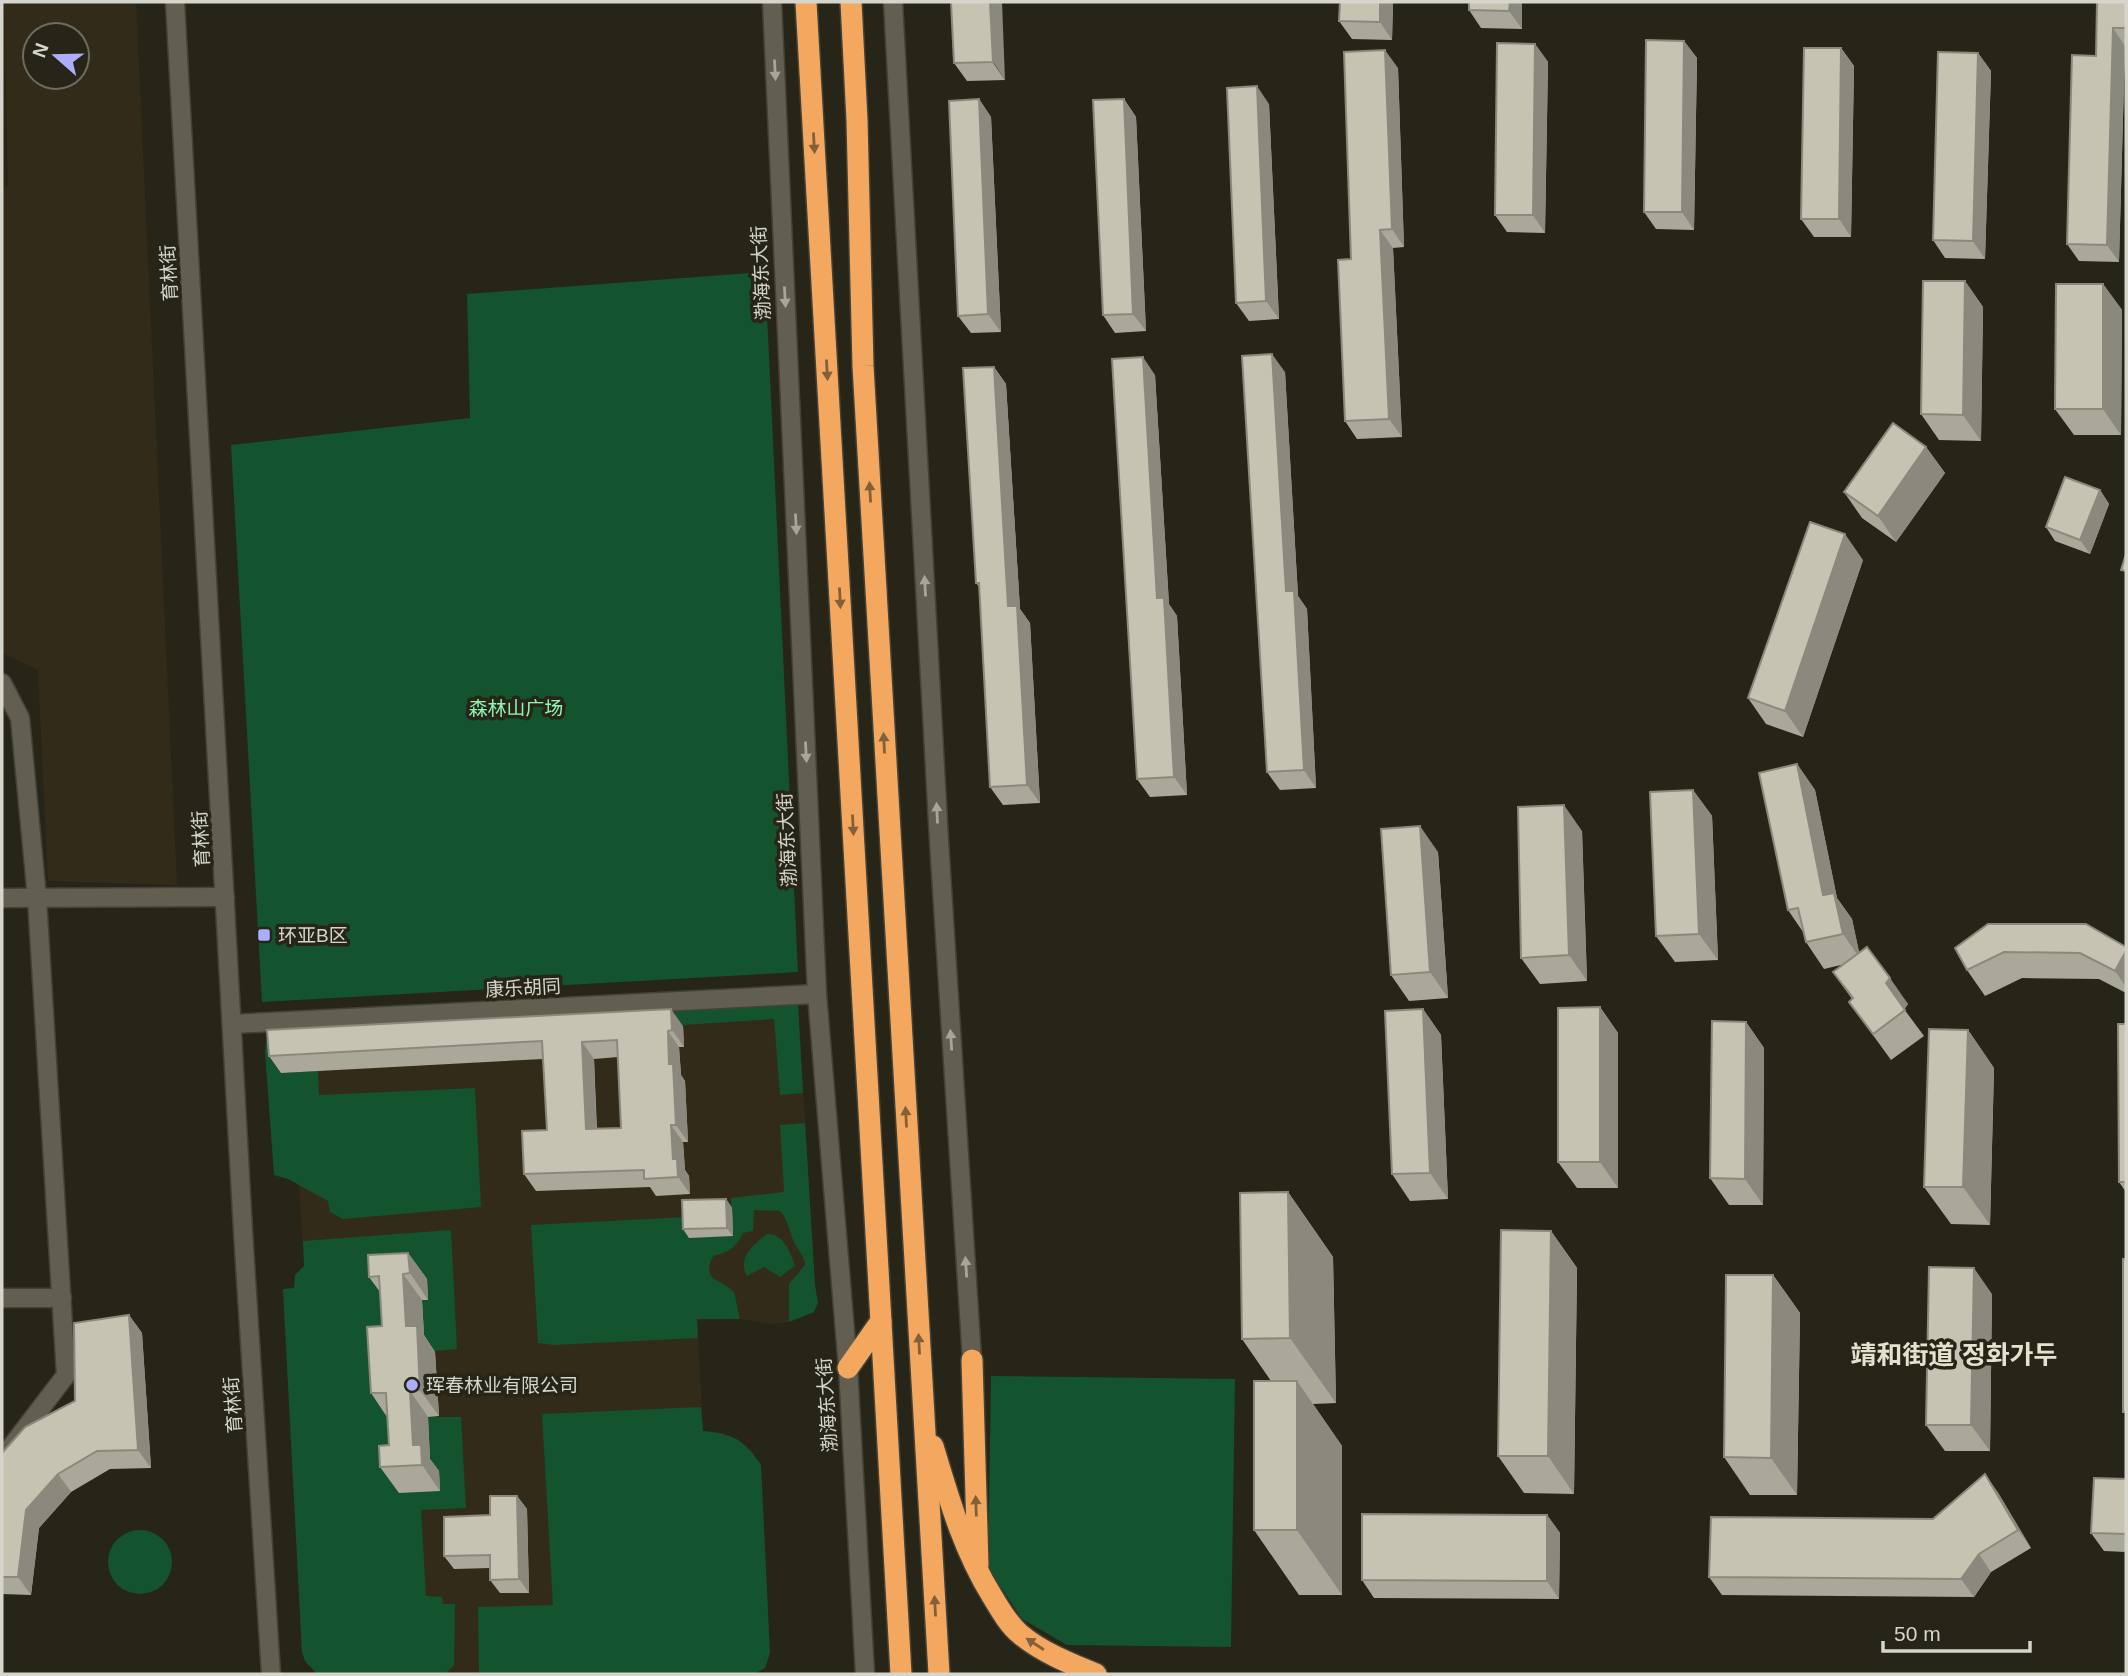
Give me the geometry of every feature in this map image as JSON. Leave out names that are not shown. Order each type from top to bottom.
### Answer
[{"type":"highway","points":[[806,2],[901,1674]]},
{"type":"highway","points":[[851,2],[857,120],[863,366],[939,1674]]},
{"type":"highway","points":[[848,1368],[881,1321]]},
{"type":"highway","points":[[972,1360],[978,1574]]},
{"type":"highway","points":[[923,1413],[959,1532],[978,1574],[1003,1615],[1021,1635],[1044,1650],[1096,1674]]},
{"type":"street","name":"育林街","points":[[175,2],[271,1674]]},
{"type":"street","name":"渤海东大街","points":[[772,2],[817,995],[848,1368],[865,1674]]},
{"type":"street","points":[[893,2],[939,841],[972,1360]]},
{"type":"street","points":[[2,1459],[66,1374],[37,898],[20,718],[3,687]]},
{"type":"street","points":[[2,898],[225,897]]},
{"type":"street","name":"康乐胡同","points":[[232,1024],[817,995]]},
{"type":"street","points":[[2,1298],[62,1298]]},
{"type":"shaded area","points":[[4,2],[136,2],[177,885],[48,881],[38,670],[2,653],[2,189],[8,186]]},
{"type":"shaded area","points":[[798,1003],[818,1303],[814,1312],[789,1322],[771,1324],[740,1319],[697,1320],[703,1431],[723,1433],[738,1439],[752,1451],[761,1465],[770,1653],[765,1668],[754,1674],[317,1674],[305,1661],[302,1652],[283,1289],[294,1288],[295,1275],[304,1266],[299,1185],[274,1175],[265,1051],[267,1034]]},
{"type":"green space","name":"森林山广场","points":[[765,272],[798,972],[262,1002],[231,445],[470,418],[467,294]]},
{"type":"green space","points":[[798,1003],[803,1093],[780,1095],[774,1019],[606,1030],[281,1073],[318,1071],[319,1095],[475,1088],[481,1207],[343,1219],[330,1212],[328,1201],[288,1179],[274,1175],[265,1051],[267,1034]]},
{"type":"green space","points":[[805,1123],[818,1303],[814,1312],[789,1322],[789,1284],[805,1265],[804,1259],[780,1211],[754,1210],[753,1231],[743,1233],[731,1249],[713,1256],[709,1271],[714,1279],[734,1292],[740,1319],[697,1319],[698,1338],[554,1345],[538,1343],[531,1225],[688,1217],[732,1236],[731,1198],[784,1192],[780,1125]]},
{"type":"green space","points":[[451,1230],[457,1349],[424,1352],[422,1300],[387,1281],[431,1471],[428,1417],[461,1417],[466,1508],[421,1510],[426,1596],[442,1597],[443,1604],[455,1604],[454,1665],[445,1674],[317,1674],[305,1661],[302,1652],[283,1289],[294,1288],[295,1275],[304,1266],[303,1241]]},
{"type":"green space","points":[[767,1234],[782,1240],[795,1266],[780,1277],[764,1267],[747,1276],[744,1269],[745,1258],[752,1247]]},
{"type":"green space","points":[[991,1376],[1235,1379],[1231,1647],[1067,1645],[1022,1619],[988,1568]]},
{"type":"green space","points":[[701,1407],[703,1431],[736,1439],[749,1449],[761,1465],[770,1653],[765,1668],[754,1674],[479,1674],[478,1607],[553,1605],[542,1414]]},
{"type":"green space","points":[[140,1530],[152,1532],[163,1539],[170,1550],[170,1574],[163,1585],[152,1592],[140,1594],[128,1592],[117,1585],[110,1574],[108,1562],[110,1550],[117,1539],[128,1532]]},
{"type":"building","points":[[951,2],[990,2],[993,62],[954,63]]},
{"type":"building","points":[[1340,2],[1380,2],[1380,22],[1339,21]]},
{"type":"building","points":[[1469,2],[1510,2],[1509,11],[1469,10]]},
{"type":"building","points":[[2097,2],[2126,2],[2126,28],[2113,28],[2107,245],[2067,244],[2072,55],[2096,56]]},
{"type":"building","points":[[1646,40],[1684,41],[1682,212],[1644,212]]},
{"type":"building","points":[[1497,43],[1535,44],[1533,215],[1495,215]]},
{"type":"building","points":[[1804,48],[1841,48],[1839,219],[1801,219]]},
{"type":"building","points":[[1385,50],[1392,229],[1380,230],[1389,419],[1345,421],[1338,260],[1351,259],[1344,52]]},
{"type":"building","points":[[1938,52],[1978,53],[1973,241],[1933,240]]},
{"type":"building","points":[[1257,86],[1266,301],[1236,303],[1227,88]]},
{"type":"building","points":[[979,99],[988,314],[958,316],[949,101]]},
{"type":"building","points":[[1124,99],[1133,314],[1103,315],[1093,100]]},
{"type":"building","points":[[1923,281],[1965,281],[1963,415],[1921,414]]},
{"type":"building","points":[[2056,284],[2103,284],[2103,409],[2055,409]]},
{"type":"building","points":[[1272,354],[1286,591],[1294,591],[1304,770],[1267,772],[1242,356]]},
{"type":"building","points":[[1143,357],[1157,598],[1164,598],[1174,777],[1137,779],[1112,359]]},
{"type":"building","points":[[994,367],[1008,606],[1017,606],[1027,785],[990,787],[979,583],[976,583],[963,368]]},
{"type":"building","points":[[1893,423],[1926,447],[1878,516],[1844,492]]},
{"type":"building","points":[[2065,477],[2100,490],[2080,540],[2046,527]]},
{"type":"building","points":[[1810,522],[1845,534],[1785,711],[1748,698]]},
{"type":"building","points":[[2126,554],[2126,571],[2121,570]]},
{"type":"building","points":[[1797,764],[1823,895],[1834,893],[1843,934],[1806,942],[1798,908],[1788,910],[1759,773]]},
{"type":"building","points":[[1693,790],[1699,934],[1656,936],[1650,792]]},
{"type":"building","points":[[1564,805],[1569,955],[1521,958],[1518,807]]},
{"type":"building","points":[[1420,826],[1430,972],[1391,975],[1381,829]]},
{"type":"building","points":[[1988,924],[2086,924],[2126,947],[2126,951],[2115,971],[2080,953],[2004,952],[1967,970],[1955,948]]},
{"type":"building","points":[[1867,947],[1890,978],[1886,983],[1905,1010],[1873,1034],[1849,1002],[1853,998],[1833,972]]},
{"type":"building","points":[[1600,1007],[1600,1162],[1558,1162],[1558,1008]]},
{"type":"building","points":[[671,1009],[672,1030],[668,1031],[669,1064],[673,1064],[676,1125],[671,1125],[673,1159],[677,1159],[678,1177],[644,1179],[644,1170],[524,1174],[522,1131],[547,1130],[542,1041],[269,1056],[267,1030]],"holes":[[[617,1040],[621,1128],[586,1129],[582,1042]]]},
{"type":"building","points":[[1423,1009],[1430,1173],[1392,1174],[1385,1011]]},
{"type":"building","points":[[1712,1021],[1746,1022],[1745,1179],[1710,1178]]},
{"type":"building","points":[[2118,1024],[2126,1024],[2126,1182],[2119,1182]]},
{"type":"building","points":[[1929,1029],[1968,1030],[1963,1187],[1924,1187]]},
{"type":"building","points":[[1288,1192],[1290,1338],[1242,1339],[1240,1193]]},
{"type":"building","points":[[726,1199],[727,1228],[683,1229],[682,1200]]},
{"type":"building","points":[[1501,1230],[1551,1231],[1548,1456],[1498,1456]]},
{"type":"building","points":[[408,1253],[410,1273],[403,1274],[406,1326],[417,1326],[420,1390],[410,1391],[413,1445],[421,1445],[422,1465],[380,1467],[379,1446],[389,1445],[386,1393],[371,1393],[367,1327],[382,1326],[379,1276],[369,1277],[368,1255]]},
{"type":"building","points":[[2123,1259],[2126,1259],[2126,1412],[2123,1412]]},
{"type":"building","points":[[1929,1267],[1974,1268],[1971,1425],[1926,1425]]},
{"type":"building","points":[[1726,1275],[1773,1275],[1771,1458],[1724,1457]]},
{"type":"building","points":[[129,1315],[138,1450],[97,1451],[58,1474],[26,1510],[18,1577],[2,1577],[2,1453],[25,1427],[75,1401],[74,1323]]},
{"type":"building","points":[[1254,1381],[1297,1381],[1297,1530],[1254,1530]]},
{"type":"building","points":[[1985,1474],[2018,1530],[1979,1554],[1961,1579],[1709,1577],[1711,1517],[1933,1519]]},
{"type":"building","points":[[2094,1478],[2126,1479],[2126,1534],[2091,1533]]},
{"type":"building","points":[[490,1496],[517,1496],[519,1579],[490,1580],[490,1555],[444,1556],[444,1517],[490,1515]]},
{"type":"building","points":[[1362,1514],[1547,1515],[1547,1581],[1362,1580]]},
{"type":"place","name":"环亚B区","points":[[264,935]]},
{"type":"place","name":"珲春林业有限公司","points":[[412,1385]]},
{"type":"district","name":"靖和街道 정화가두","points":[[1954,1355]]}]
